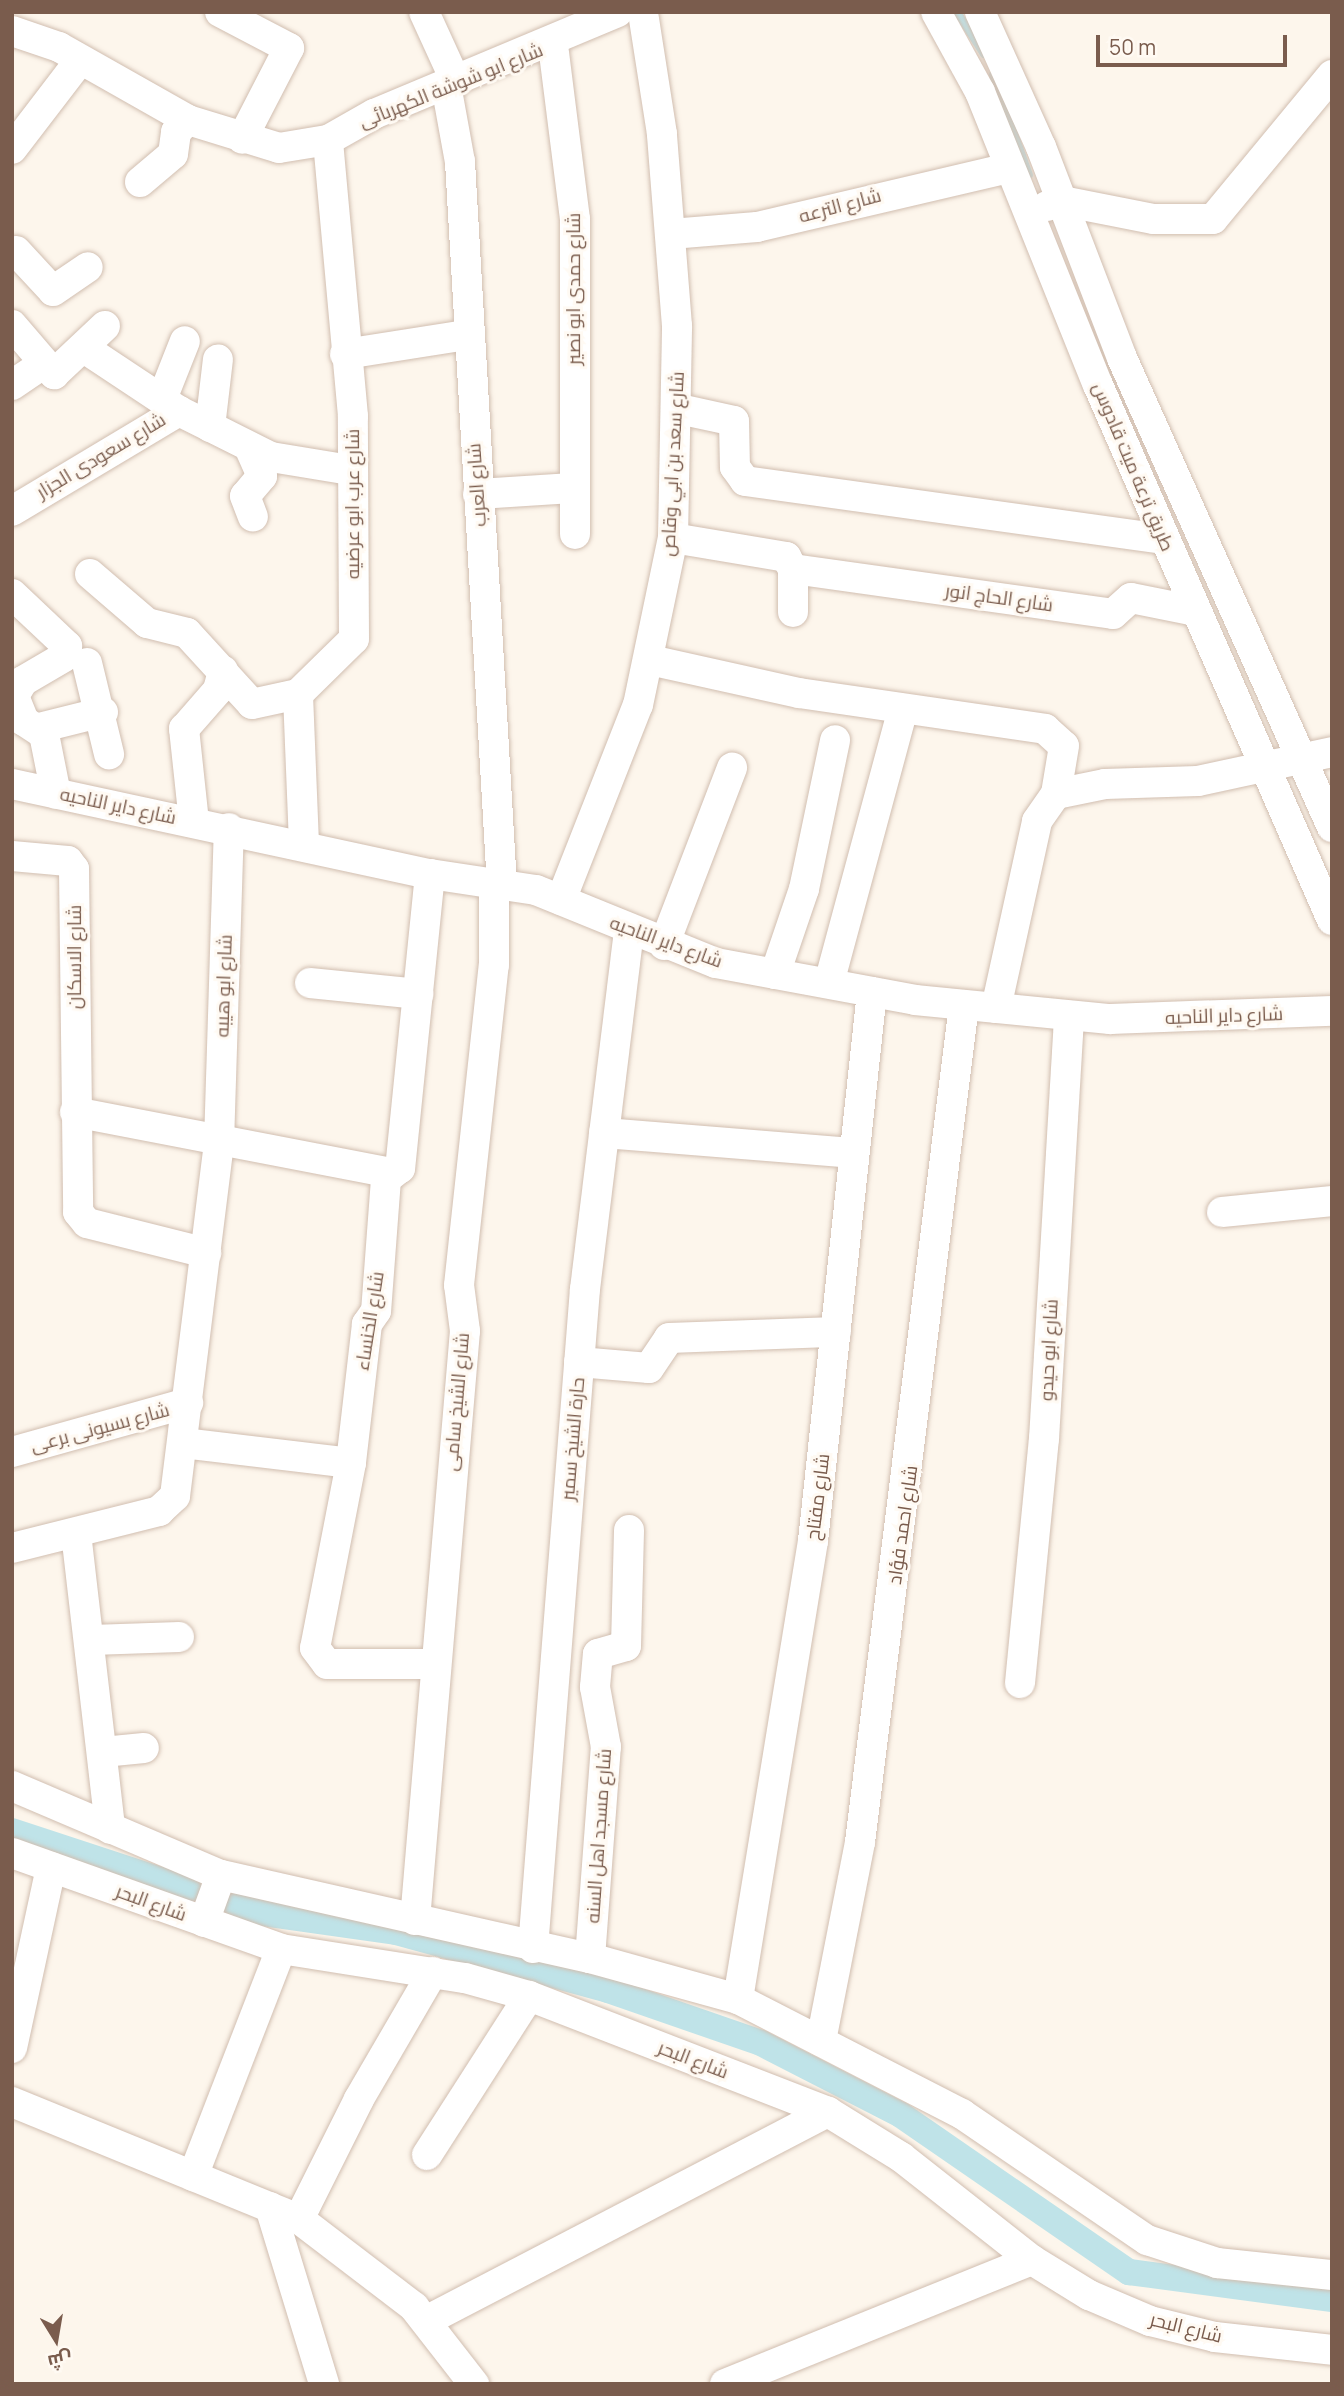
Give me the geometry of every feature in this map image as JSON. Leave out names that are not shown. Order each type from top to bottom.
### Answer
[{"type":"street","name":"شارع العرب","points":[[424,12],[451,83],[460,162],[498,885]]},
{"type":"street","name":"شارع ابو شوشة الكهربائى","points":[[12,31],[80,60],[188,120],[242,139],[279,148],[328,140],[451,83],[553,45],[618,12]]},
{"type":"street","name":"شارع سعد بن ابي وقاص","points":[[561,900],[650,660],[673,538],[679,409],[671,234],[643,12]]},
{"type":"street","name":"طريق ترعة ميت قادوس","points":[[936,12],[980,92],[1009,168],[1045,207],[1122,358],[1332,827]]},
{"type":"street","name":"طريق ترعة ميت قادوس","points":[[980,12],[1045,207],[1163,539],[1332,920]]},
{"type":"street","points":[[238,15],[289,48],[242,139]]},
{"type":"street","name":"شارع حمدى ابو نصير","points":[[553,45],[575,219],[575,534]]},
{"type":"street","points":[[12,149],[80,60]]},
{"type":"street","points":[[1045,207],[1153,219],[1213,219],[1332,75]]},
{"type":"street","points":[[139,181],[173,154],[176,132],[188,120]]},
{"type":"street","name":"شارع عرب ابو عرضيه","points":[[298,694],[354,639],[350,470],[353,416],[345,354],[328,140]]},
{"type":"street","name":"شارع الترعه","points":[[671,234],[757,227],[1009,168]]},
{"type":"street","points":[[20,271],[53,291],[88,267]]},
{"type":"street","points":[[12,325],[42,365],[57,374],[106,326]]},
{"type":"street","points":[[345,354],[467,335]]},
{"type":"street","points":[[84,348],[170,405],[185,341]]},
{"type":"street","points":[[209,427],[218,359]]},
{"type":"street","points":[[12,385],[42,365]]},
{"type":"street","name":"شارع سعودى الجزار","points":[[12,510],[170,405],[249,447],[350,470]]},
{"type":"street","points":[[679,409],[734,421],[735,467],[745,481],[1163,539]]},
{"type":"street","points":[[249,447],[262,476],[245,496],[253,517]]},
{"type":"street","points":[[478,494],[573,488]]},
{"type":"street","name":"شارع الحاج انور","points":[[673,538],[780,554],[793,569],[1113,614],[1131,598],[1196,611]]},
{"type":"street","points":[[793,569],[793,612]]},
{"type":"street","points":[[90,575],[148,624],[187,633],[252,704],[298,694],[304,844]]},
{"type":"street","points":[[12,594],[67,646],[64,656],[16,688],[24,721],[39,727],[103,712]]},
{"type":"street","points":[[650,660],[903,709],[1055,732],[1064,746],[1056,794],[1037,821],[996,1008]]},
{"type":"street","points":[[87,663],[103,712],[109,754]]},
{"type":"street","points":[[194,822],[184,729],[218,690],[223,671]]},
{"type":"street","points":[[829,983],[903,709]]},
{"type":"street","points":[[39,727],[56,794]]},
{"type":"street","points":[[775,974],[804,889],[835,740]]},
{"type":"street","points":[[1056,794],[1105,784],[1198,781],[1264,768],[1301,755],[1332,752]]},
{"type":"street","points":[[664,945],[732,768]]},
{"type":"street","name":"شارع داير الناحيه","points":[[12,784],[561,900],[664,945],[775,974],[872,992],[1069,1016],[1332,1010]]},
{"type":"street","name":"شارع ابو هيبه","points":[[219,1143],[229,828]]},
{"type":"street","name":"شارع الاسكان","points":[[12,856],[74,865],[75,1112],[81,1218],[206,1253]]},
{"type":"street","name":"شارع الخنساء","points":[[430,874],[400,1168],[386,1179],[376,1311],[367,1324],[351,1463],[317,1655],[327,1664],[432,1664]]},
{"type":"street","name":"شارع الشيخ سامى","points":[[415,1920],[432,1664],[465,1331],[459,1285],[494,965],[498,885]]},
{"type":"street","name":"حارة الشيخ سمير","points":[[533,1948],[579,1362],[629,931]]},
{"type":"street","points":[[310,983],[418,994]]},
{"type":"street","name":"شارع مفتاح","points":[[738,1999],[813,1541],[852,1153],[872,992]]},
{"type":"street","name":"شارع احمد فؤاد","points":[[821,2041],[862,1828],[964,1005]]},
{"type":"street","name":"شارع ابو حيدو","points":[[1020,1683],[1044,1439],[1069,1016]]},
{"type":"street","points":[[75,1112],[219,1143],[392,1173]]},
{"type":"street","points":[[604,1133],[852,1153]]},
{"type":"street","points":[[12,1548],[76,1533],[168,1504],[183,1443],[219,1143]]},
{"type":"street","points":[[1222,1212],[1332,1201]]},
{"type":"street","points":[[579,1362],[649,1368],[657,1365],[662,1341],[669,1338],[836,1332]]},
{"type":"street","name":"شارع بسيونى برعى","points":[[12,1452],[188,1403]]},
{"type":"street","points":[[183,1443],[351,1463]]},
{"type":"street","name":"شارع مسجد اهل السنه","points":[[590,1958],[606,1746],[596,1677],[598,1654],[626,1646],[629,1530]]},
{"type":"street","points":[[76,1533],[92,1640],[110,1829]]},
{"type":"street","points":[[92,1640],[179,1637]]},
{"type":"street","points":[[103,1752],[144,1748]]},
{"type":"street","name":"شارع البحر","points":[[12,1786],[110,1829],[281,1949],[433,1972],[529,1996],[828,2112],[901,2157],[1032,2260],[1089,2295],[1150,2321],[1215,2337],[1332,2350]]},
{"type":"street","name":"شارع البحر","points":[[12,1853],[51,1867],[212,1899],[415,1920],[533,1948],[590,1958],[738,1999],[962,2114],[1147,2241],[1217,2263],[1332,2276]]},
{"type":"street","points":[[12,2048],[51,1867]]},
{"type":"street","points":[[193,2176],[281,1949]]},
{"type":"street","points":[[299,2219],[359,2099],[433,1972]]},
{"type":"street","points":[[427,2155],[529,1996]]},
{"type":"street","points":[[12,2102],[299,2219],[426,2321],[474,2384]]},
{"type":"street","points":[[426,2321],[828,2112]]},
{"type":"street","points":[[270,2207],[324,2384]]},
{"type":"street","points":[[725,2384],[1032,2260]]},
{"type":"waterway","points":[[957,12],[984,54]]},
{"type":"waterway","points":[[993,75],[1029,175]]},
{"type":"waterway","points":[[12,1831],[261,1913],[396,1932],[608,1990],[761,2043],[901,2115],[1129,2272],[1332,2299]]}]
